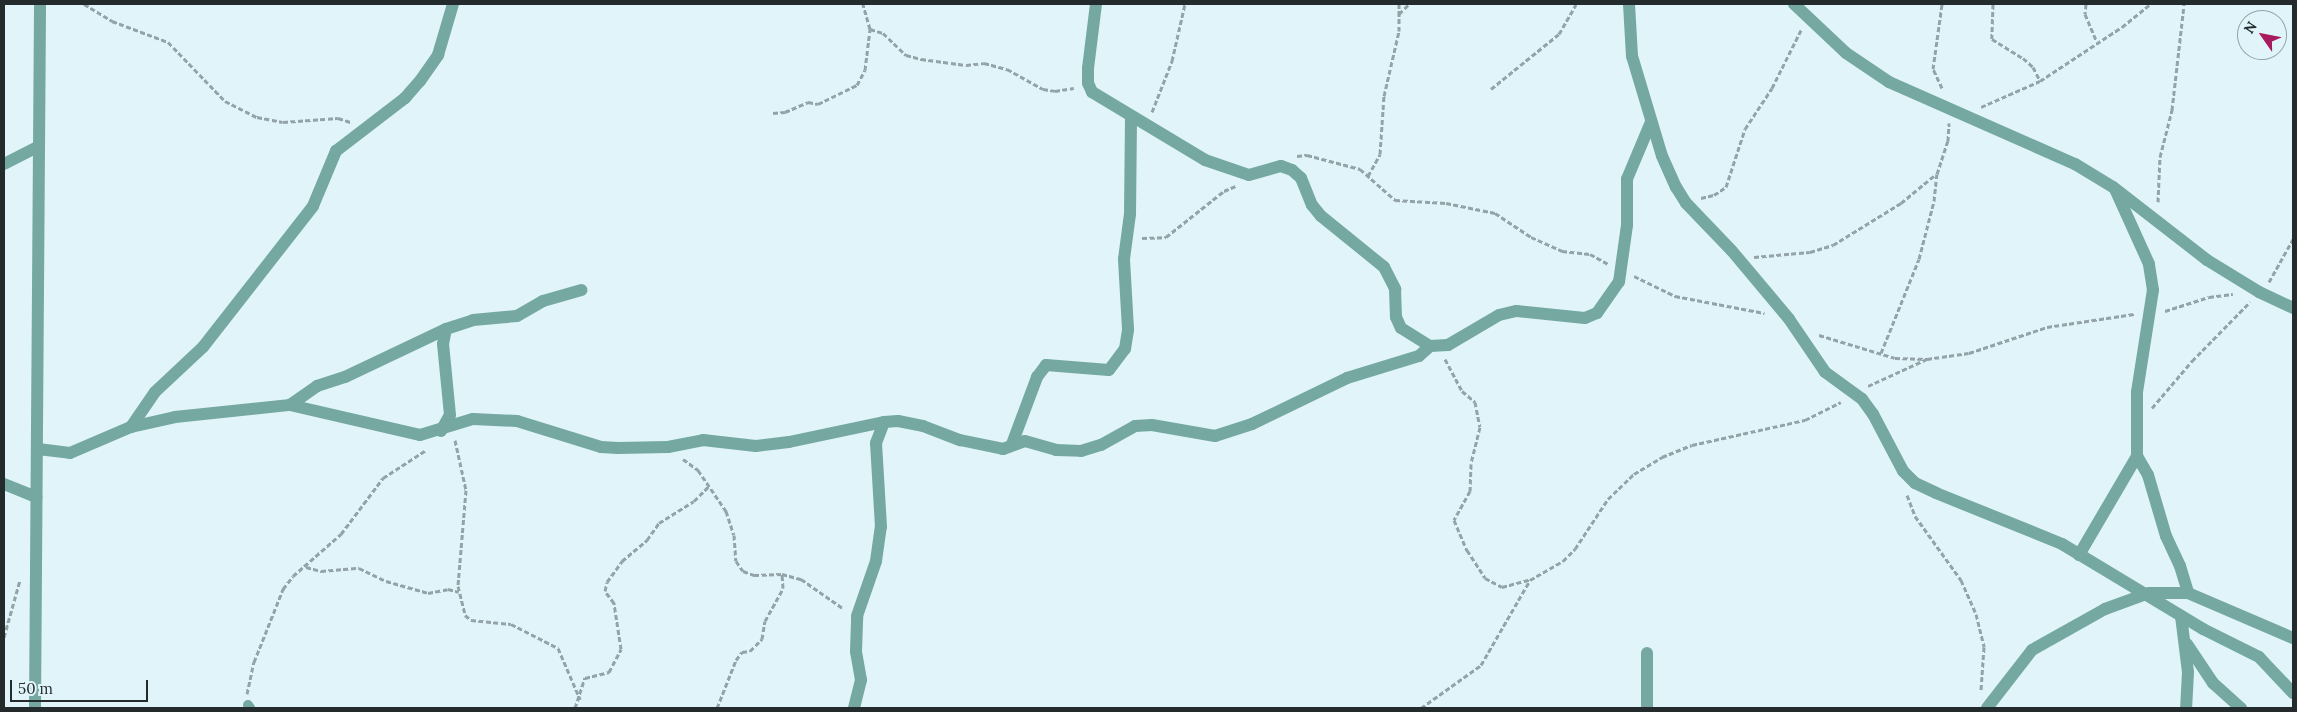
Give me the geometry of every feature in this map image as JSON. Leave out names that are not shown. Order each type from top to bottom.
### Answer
[{"type":"street","points":[[35,708],[40,4]]},
{"type":"street","points":[[131,427],[155,392],[203,347],[313,206],[336,151],[405,98],[420,81],[438,56],[453,4]]},
{"type":"street","points":[[1096,4],[1088,68],[1089,86],[1106,103],[1205,160],[1249,174],[1271,168],[1292,170],[1301,178],[1312,205],[1321,216],[1384,266],[1396,289],[1396,318],[1401,328],[1430,346],[1448,345],[1499,315],[1517,311],[1585,318],[1597,313],[1612,294],[1622,270],[1629,203],[1627,179],[1651,122]]},
{"type":"street","points":[[1629,4],[1632,56],[1662,156],[1686,203],[1740,261],[1791,322],[1825,372],[1854,393],[1873,414],[1903,471],[1915,483],[2042,534],[2149,593],[2181,616],[2259,657],[2293,693]]},
{"type":"street","points":[[1794,4],[1846,53],[1889,82],[2075,164],[2114,187],[2207,260],[2259,292],[2293,308]]},
{"type":"street","points":[[1012,444],[1037,377],[1046,365],[1109,370],[1125,349],[1128,329],[1124,259],[1129,238],[1135,120]]},
{"type":"street","points":[[4,164],[38,147]]},
{"type":"street","points":[[2079,555],[2137,456],[2137,392],[2153,290],[2149,264],[2114,187]]},
{"type":"street","points":[[290,405],[317,386],[345,377],[446,329],[473,320],[517,316],[543,301],[581,290]]},
{"type":"street","points":[[445,429],[450,414],[443,344],[446,329]]},
{"type":"street","points":[[38,449],[70,453],[82,451],[131,427],[182,416],[290,405],[420,435],[488,417],[558,431],[601,447],[668,447],[704,440],[756,446],[789,442],[884,422],[898,421],[924,426],[990,448],[1002,449],[1025,441],[1056,450],[1081,451],[1100,445],[1135,426],[1152,425],[1215,436],[1226,434],[1347,378],[1419,356],[1430,346]]},
{"type":"street","points":[[854,708],[861,680],[856,622],[876,561],[881,527],[876,444],[884,422]]},
{"type":"street","points":[[2137,456],[2148,474],[2166,536],[2180,566],[2188,593]]},
{"type":"street","points":[[4,484],[37,497]]},
{"type":"street","points":[[1983,704],[2032,650],[2105,609],[2149,593],[2188,593],[2293,638]]},
{"type":"street","points":[[2181,616],[2185,642],[2186,708]]},
{"type":"street","points":[[2185,642],[2213,683],[2241,708]]},
{"type":"street","points":[[1647,653],[1647,708]]},
{"type":"path","points":[[84,4],[112,21],[168,42],[225,101],[257,117],[283,122],[338,118],[367,127]]},
{"type":"path","points":[[773,113],[785,112],[808,102],[818,104],[857,86],[865,70],[870,29],[863,4]]},
{"type":"path","points":[[1135,120],[1156,109],[1163,91],[1185,4]]},
{"type":"path","points":[[1368,176],[1380,154],[1384,96],[1399,31],[1399,4]]},
{"type":"path","points":[[1399,14],[1409,4]]},
{"type":"path","points":[[1491,88],[1559,34],[1576,4]]},
{"type":"path","points":[[1881,353],[1919,259],[1934,201],[1937,174],[1948,141],[1948,109],[1934,69],[1942,4]]},
{"type":"path","points":[[1993,4],[1992,39],[2023,58],[2033,67],[2040,81]]},
{"type":"path","points":[[2086,4],[2085,14],[2097,42]]},
{"type":"path","points":[[1972,119],[1977,109],[1986,103],[2007,98],[2040,81],[2097,42],[2122,28],[2150,4]]},
{"type":"path","points":[[2157,220],[2160,157],[2172,110],[2184,4]]},
{"type":"path","points":[[1686,203],[1714,195],[1726,187],[1745,129],[1772,88],[1807,17]]},
{"type":"path","points":[[870,29],[882,33],[906,55],[921,59],[997,65],[1043,89],[1055,91],[1089,86]]},
{"type":"path","points":[[1271,168],[1292,157],[1307,155],[1352,166],[1368,176],[1395,200],[1453,204],[1495,213],[1531,237],[1562,250],[1590,254],[1675,296],[1791,322],[1845,344],[1894,358],[1928,359],[1969,353],[2047,327],[2150,312],[2172,311],[2209,297],[2259,292]]},
{"type":"path","points":[[1129,238],[1166,237],[1249,174]]},
{"type":"path","points":[[1740,261],[1781,252],[1810,252],[1833,245],[1901,202],[1937,174]]},
{"type":"path","points":[[2137,429],[2180,374],[2277,273],[2282,255],[2293,240]]},
{"type":"path","points":[[1430,346],[1448,362],[1462,391],[1479,410],[1480,427],[1472,464],[1470,491],[1454,520],[1474,563],[1485,578],[1502,587],[1530,580],[1563,561],[1575,549],[1608,499],[1634,474],[1662,457],[1741,432],[1805,420],[1821,414],[1854,393],[1928,359]]},
{"type":"path","points":[[249,707],[247,689],[254,662],[283,589],[341,534],[383,478],[432,446],[445,429]]},
{"type":"path","points":[[445,429],[466,490],[458,592],[465,615],[471,620],[511,624],[558,648],[580,699]]},
{"type":"path","points":[[668,447],[698,470],[708,487],[726,510],[734,534],[736,561],[744,571],[754,575],[782,574],[815,586],[856,622]]},
{"type":"path","points":[[1903,471],[1916,516],[1961,580],[1982,629],[1985,668],[1983,704]]},
{"type":"path","points":[[575,708],[580,699],[585,678],[609,672],[621,649],[614,604],[605,591],[607,582],[622,561],[647,540],[659,523],[694,502],[708,487]]},
{"type":"path","points":[[4,637],[19,582],[36,553]]},
{"type":"path","points":[[306,567],[320,571],[359,568],[386,581],[428,593],[448,589],[458,592]]},
{"type":"path","points":[[717,708],[736,660],[742,652],[750,651],[762,639],[765,621],[783,588],[782,574]]},
{"type":"path","points":[[1422,708],[1481,665],[1530,580]]}]
